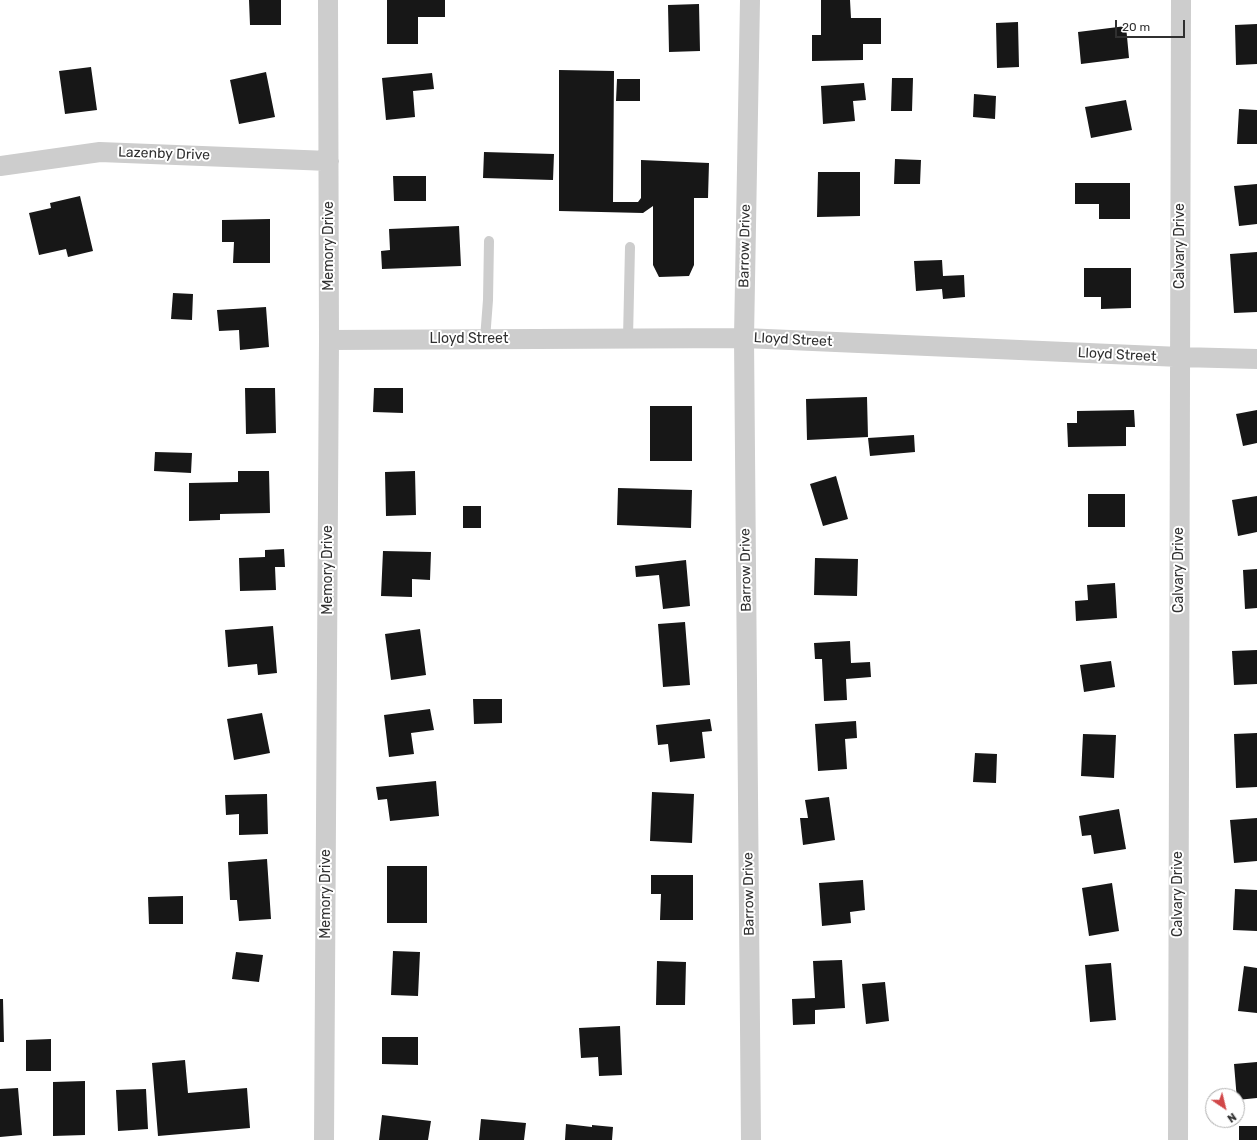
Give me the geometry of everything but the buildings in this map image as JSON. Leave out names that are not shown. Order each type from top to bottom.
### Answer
[{"type":"street","name":"Memory Drive","points":[[324,1140],[329,340],[328,0]]},
{"type":"street","name":"Barrow Drive","points":[[750,0],[744,338],[751,1140]]},
{"type":"street","name":"Calvary Drive","points":[[1178,1140],[1181,0]]},
{"type":"street","name":"Lazenby Drive","points":[[0,166],[100,152],[329,161]]},
{"type":"street","name":"Lloyd Street","points":[[329,340],[744,338],[1180,358],[1257,359]]},
{"type":"lane","points":[[485,339],[488,300],[489,241]]},
{"type":"lane","points":[[628,338],[630,247]]}]
